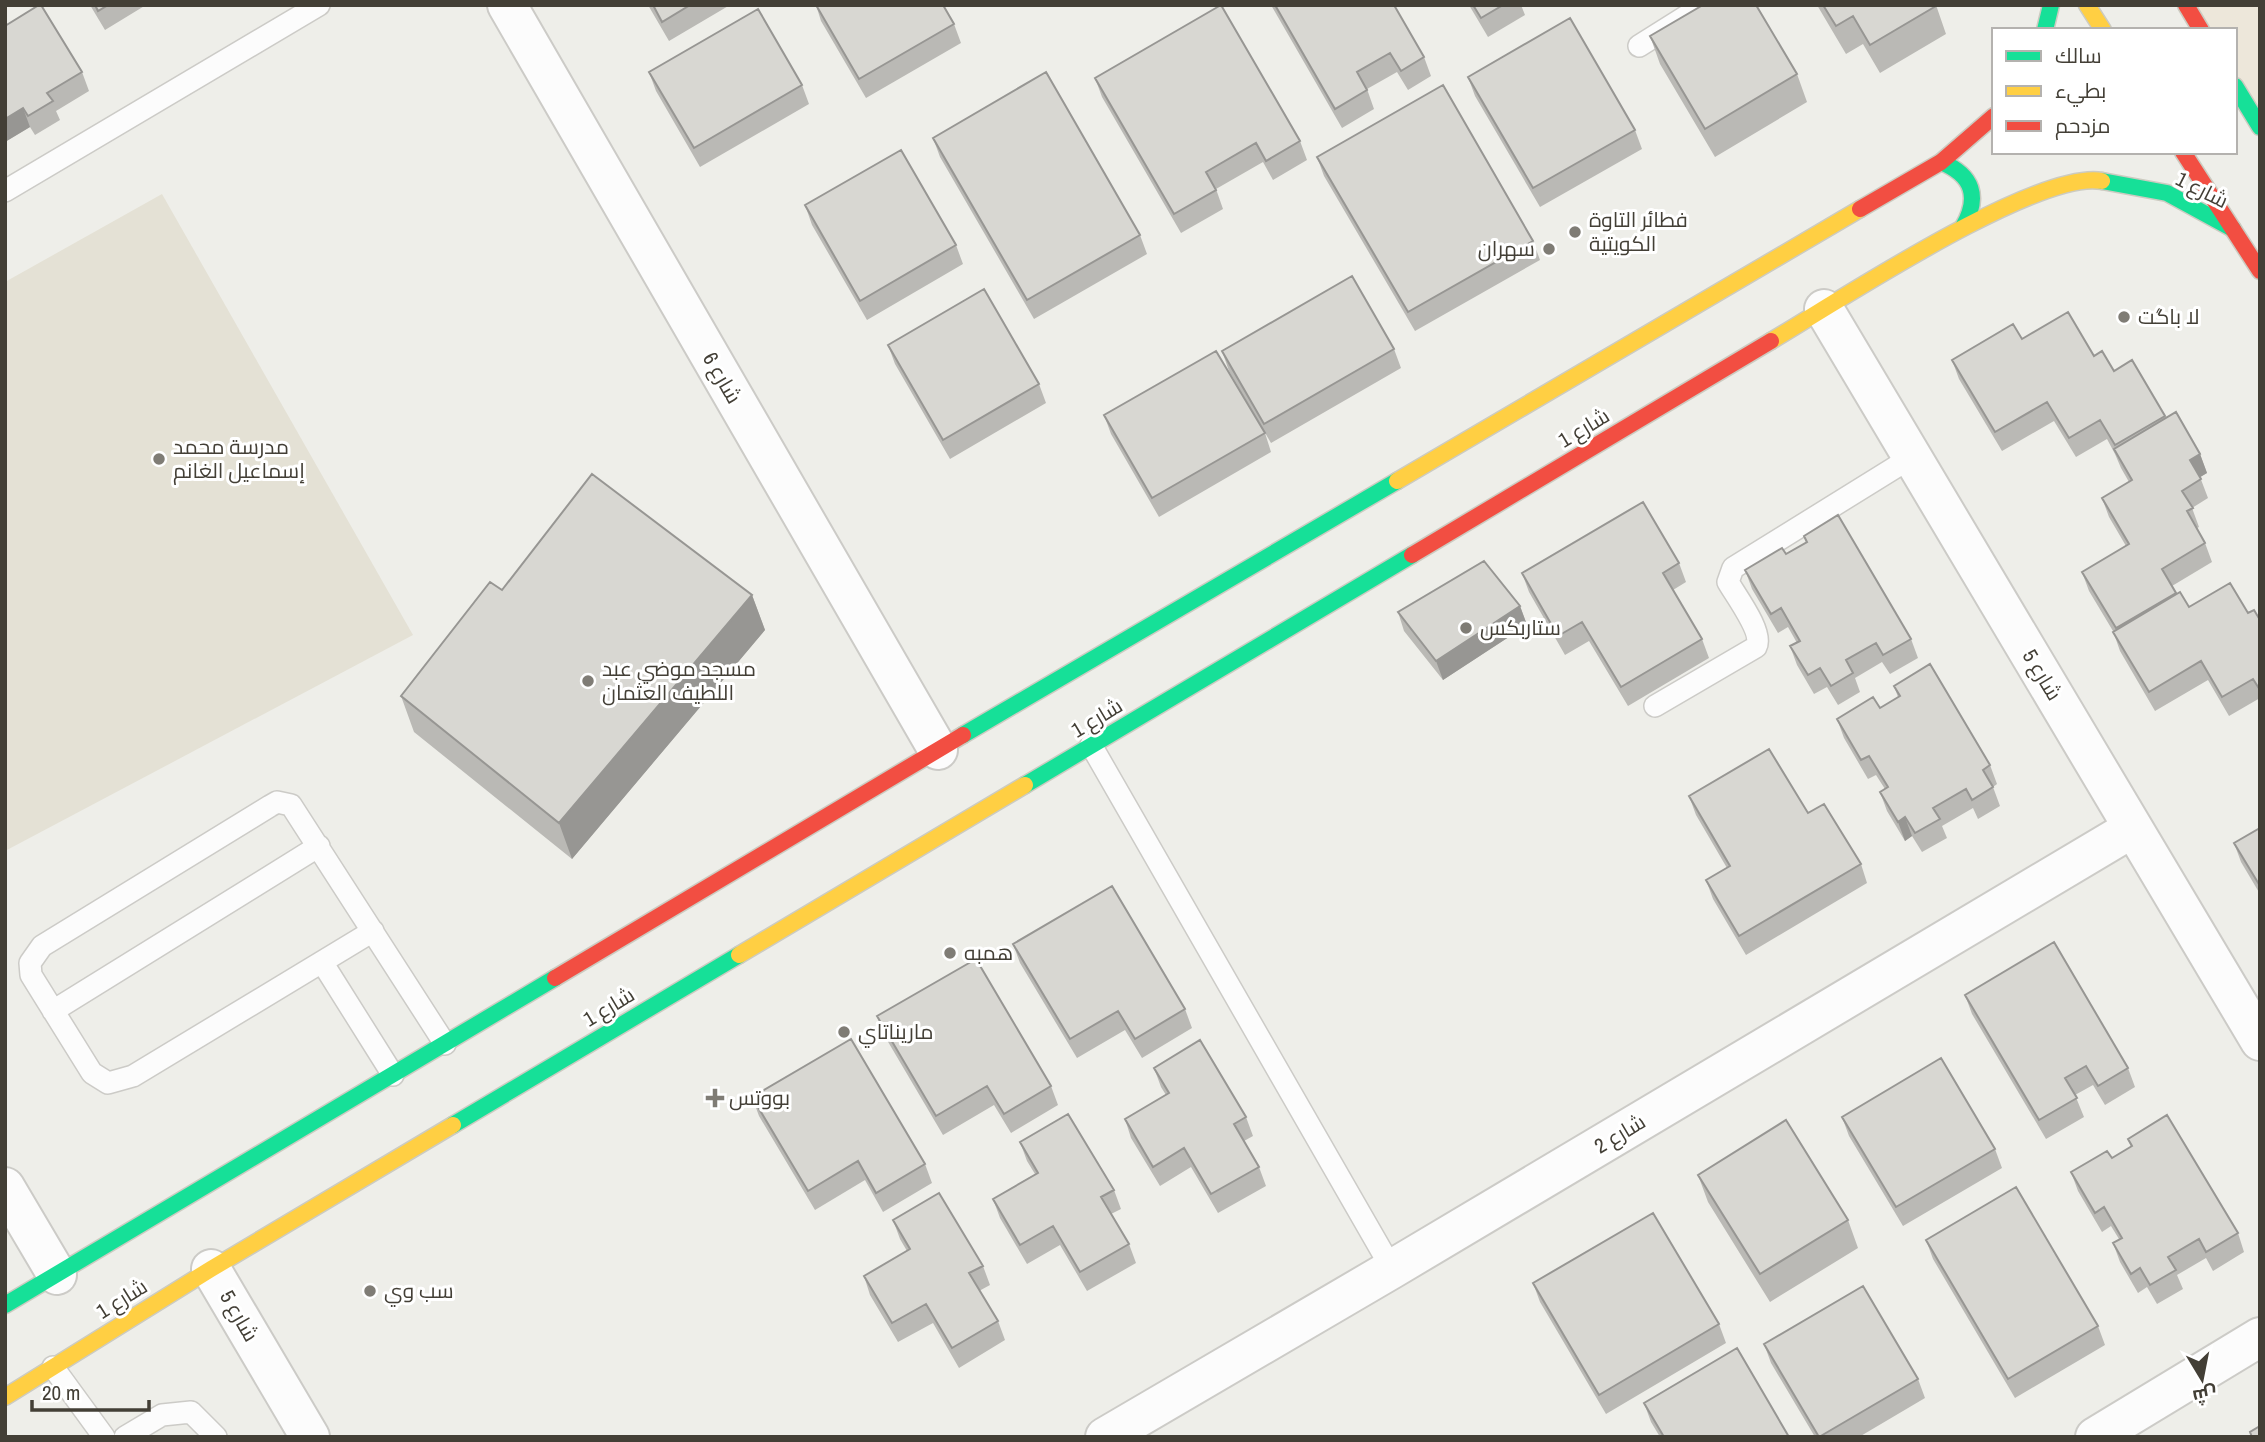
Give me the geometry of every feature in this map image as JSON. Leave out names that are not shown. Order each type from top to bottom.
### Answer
[{"type":"street","name":"شارع 6","points":[[507,5],[938,750]]},
{"type":"street","points":[[2045,28],[2051,5]]},
{"type":"street","points":[[2087,5],[2102,28]]},
{"type":"street","points":[[2186,5],[2200,28]]},
{"type":"street","points":[[2237,89],[2260,127]]},
{"type":"street","points":[[5,1305],[938,750],[1941,162],[1992,118]]},
{"type":"street","points":[[2184,154],[2260,271]]},
{"type":"street","points":[[1941,162],[1957,167],[1969,179],[1975,195],[1972,212],[1963,227]]},
{"type":"street","name":"شارع 1","points":[[5,1397],[211,1269],[1963,227],[2045,191],[2095,180],[2167,193],[2233,229]]},
{"type":"street","name":"شارع 5","points":[[1824,309],[2260,1041]]},
{"type":"street","name":"شارع 2","points":[[1105,1437],[2133,828]]},
{"type":"street","points":[[5,1187],[57,1275]]},
{"type":"street","name":"شارع 5","points":[[211,1269],[310,1437]]},
{"type":"street","points":[[2095,1437],[2260,1337]]},
{"type":"lane","points":[[5,191],[319,5]]},
{"type":"lane","points":[[1639,46],[1704,5]]},
{"type":"lane","points":[[1655,706],[1756,647],[1759,642],[1756,631],[1728,582],[1732,568],[1912,457]]},
{"type":"lane","points":[[1091,746],[1392,1269]]},
{"type":"lane","points":[[373,931],[133,1076],[108,1083],[92,1073],[31,975],[32,955],[42,946],[277,802],[291,804],[319,846],[445,1044]]},
{"type":"lane","points":[[53,1011],[319,846]]},
{"type":"lane","points":[[322,962],[393,1075]]},
{"type":"lane","points":[[53,1367],[104,1437]]},
{"type":"lane","points":[[125,1437],[162,1415],[191,1412],[216,1437]]},
{"type":"shaded area","points":[[2189,5],[2260,5],[2260,123],[2237,85],[2237,28],[2203,28]]},
{"type":"shaded area","name":"مدرسة محمد إسماعيل الغانم","points":[[162,194],[413,635],[5,851],[5,282]]},
{"type":"building","points":[[39,5],[82,72],[47,93],[53,101],[28,116],[23,108],[5,119],[5,26]]},
{"type":"building","points":[[95,5],[108,5],[98,11]]},
{"type":"building","points":[[653,5],[690,5],[662,22]]},
{"type":"building","points":[[816,5],[943,5],[954,24],[859,79]]},
{"type":"building","points":[[1221,5],[1300,141],[1266,161],[1256,143],[1206,172],[1216,190],[1174,214],[1095,78]]},
{"type":"building","points":[[1275,5],[1394,5],[1424,57],[1401,71],[1390,53],[1357,72],[1367,90],[1335,109]]},
{"type":"building","points":[[1473,5],[1503,5],[1481,18]]},
{"type":"building","points":[[1703,5],[1756,5],[1797,74],[1705,129],[1650,36]]},
{"type":"building","points":[[1823,5],[1936,6],[1870,45],[1853,16],[1836,26]]},
{"type":"building","points":[[758,9],[802,85],[694,148],[649,72]]},
{"type":"building","points":[[1570,18],[1635,130],[1533,188],[1468,77]]},
{"type":"building","points":[[1046,72],[1140,235],[1027,300],[933,138]]},
{"type":"building","points":[[1443,85],[1533,241],[1408,312],[1317,157]]},
{"type":"building","points":[[901,150],[956,245],[860,301],[805,205]]},
{"type":"building","points":[[1352,276],[1394,349],[1264,424],[1222,351]]},
{"type":"building","points":[[984,289],[1039,384],[943,440],[888,345]]},
{"type":"building","points":[[2068,312],[2094,356],[2102,351],[2114,371],[2132,360],[2165,416],[2115,445],[2100,420],[2069,438],[2047,402],[1995,432],[1952,360],[2013,324],[2022,339]]},
{"type":"building","points":[[1216,351],[1265,433],[1152,498],[1104,415]]},
{"type":"building","points":[[2176,412],[2200,454],[2190,460],[2201,479],[2182,491],[2193,508],[2187,511],[2205,543],[2162,569],[2176,593],[2116,628],[2082,572],[2129,544],[2102,498],[2132,480],[2114,449]]},
{"type":"building","name":"مسجد موضي عبد اللطيف العثمان","points":[[592,474],[752,595],[559,823],[401,696],[490,582],[502,590]]},
{"type":"building","points":[[1643,502],[1679,563],[1663,573],[1702,639],[1621,687],[1582,622],[1558,636],[1522,573]]},
{"type":"building","points":[[1838,515],[1911,639],[1883,655],[1876,643],[1846,660],[1853,673],[1831,686],[1820,668],[1808,675],[1790,646],[1800,641],[1781,608],[1771,614],[1745,570],[1782,548],[1786,554],[1807,542],[1804,536]]},
{"type":"building","name":"ستاربكس","points":[[1484,561],[1520,606],[1436,661],[1398,612]]},
{"type":"building","points":[[2230,583],[2248,613],[2254,610],[2260,620],[2260,690],[2253,679],[2222,697],[2201,661],[2149,692],[2113,632],[2180,592],[2189,607]]},
{"type":"building","points":[[1930,664],[1990,765],[1983,770],[1993,787],[1972,800],[1966,789],[1933,808],[1940,819],[1915,833],[1905,817],[1898,822],[1880,792],[1888,787],[1869,756],[1861,760],[1837,719],[1873,697],[1880,708],[1900,696],[1894,686]]},
{"type":"building","points":[[1769,749],[1808,813],[1824,804],[1861,864],[1739,936],[1706,880],[1730,866],[1689,796]]},
{"type":"building","points":[[2260,828],[2260,886],[2234,843]]},
{"type":"building","points":[[1112,886],[1185,1009],[1135,1039],[1118,1011],[1070,1039],[1013,944]]},
{"type":"building","points":[[2054,942],[2128,1068],[2098,1086],[2086,1066],[2065,1078],[2077,1098],[2039,1120],[1965,995]]},
{"type":"building","points":[[976,959],[1051,1086],[1004,1114],[987,1086],[936,1116],[877,1016]]},
{"type":"building","points":[[851,1039],[925,1164],[876,1193],[858,1161],[808,1191],[752,1097]]},
{"type":"building","points":[[1200,1040],[1246,1117],[1234,1124],[1259,1167],[1211,1194],[1184,1148],[1153,1167],[1125,1119],[1169,1093],[1154,1068]]},
{"type":"building","points":[[1941,1058],[1995,1149],[1896,1207],[1842,1117]]},
{"type":"building","points":[[1068,1114],[1114,1190],[1101,1197],[1129,1244],[1080,1272],[1053,1226],[1020,1245],[993,1199],[1038,1173],[1020,1142]]},
{"type":"building","points":[[2167,1115],[2238,1233],[2206,1252],[2199,1239],[2168,1257],[2176,1270],[2150,1285],[2140,1268],[2131,1274],[2113,1243],[2122,1238],[2104,1207],[2095,1213],[2071,1172],[2107,1151],[2112,1158],[2132,1146],[2128,1139]]},
{"type":"building","points":[[1786,1120],[1848,1220],[1760,1274],[1698,1175]]},
{"type":"building","points":[[2016,1187],[2098,1326],[2008,1379],[1926,1240]]},
{"type":"building","points":[[939,1193],[983,1266],[969,1273],[998,1321],[952,1348],[926,1304],[892,1323],[864,1276],[910,1249],[893,1220]]},
{"type":"building","points":[[1653,1213],[1719,1324],[1599,1395],[1533,1283]]},
{"type":"building","points":[[1863,1286],[1918,1379],[1819,1437],[1764,1344]]},
{"type":"building","points":[[1737,1348],[1789,1437],[1664,1437],[1644,1403]]},
{"type":"building","points":[[2260,1426],[2260,1437],[2252,1437],[2250,1432]]},
{"type":"traffic: fast","points":[[2045,28],[2051,5]]},
{"type":"traffic: fast","points":[[2237,89],[2260,127]]},
{"type":"traffic: fast","points":[[1941,162],[1960,173],[1970,188],[1971,206],[1963,227]]},
{"type":"traffic: fast","points":[[2102,181],[2167,193],[2233,229]]},
{"type":"traffic: fast","points":[[963,735],[1397,481]]},
{"type":"traffic: fast","points":[[1025,785],[1412,555]]},
{"type":"traffic: fast","points":[[453,1125],[739,955]]},
{"type":"traffic: fast","points":[[5,1305],[555,978]]},
{"type":"traffic: slow","points":[[2087,5],[2102,28]]},
{"type":"traffic: slow","points":[[1771,341],[1886,271],[1985,217],[2032,196],[2072,183],[2102,181]]},
{"type":"traffic: slow","points":[[1397,481],[1860,209]]},
{"type":"traffic: slow","points":[[739,955],[1025,785]]},
{"type":"traffic: slow","points":[[5,1397],[211,1269],[453,1125]]},
{"type":"traffic: jam","points":[[2186,5],[2200,28]]},
{"type":"traffic: jam","points":[[1860,209],[1941,162],[1992,118]]},
{"type":"traffic: jam","points":[[2184,154],[2260,271]]},
{"type":"traffic: jam","points":[[1412,555],[1771,341]]},
{"type":"traffic: jam","points":[[555,978],[963,735]]},
{"type":"place","name":"فطائر التاوة الكويتية","points":[[1575,232]]},
{"type":"place","name":"سهران","points":[[1549,249]]},
{"type":"place","name":"لا باگت","points":[[2124,317]]},
{"type":"place","name":"مدرسة محمد إسماعيل الغانم","points":[[159,459]]},
{"type":"place","name":"ستاربكس","points":[[1466,628]]},
{"type":"place","name":"مسجد موضي عبد اللطيف العثمان","points":[[588,681]]},
{"type":"place","name":"همبه","points":[[950,953]]},
{"type":"place","name":"ماريناتاي","points":[[844,1032]]},
{"type":"place","name":"بووتس","points":[[715,1098]]},
{"type":"place","name":"سب وي","points":[[370,1291]]}]
